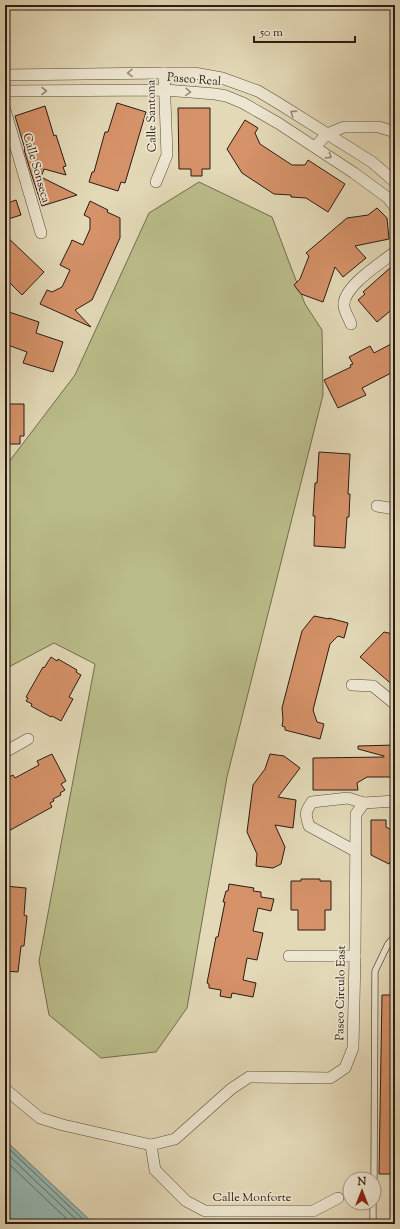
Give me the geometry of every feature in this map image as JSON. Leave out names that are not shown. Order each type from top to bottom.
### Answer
[{"type":"street","name":"Paseo Real","points":[[5,75],[164,72],[194,73],[222,78],[258,91],[372,162],[395,182]]},
{"type":"street","name":"Calle Santona","points":[[156,182],[167,155],[164,72]]},
{"type":"street","name":"Paseo Real","points":[[5,91],[165,90],[215,94],[232,98],[260,112],[393,199]]},
{"type":"street","name":"Calle Sonseca","points":[[5,110],[41,233]]},
{"type":"street","points":[[315,147],[327,134],[344,127],[379,127],[395,132]]},
{"type":"street","points":[[351,324],[344,306],[346,296],[358,280],[395,252]]},
{"type":"street","points":[[377,506],[395,509]]},
{"type":"street","points":[[352,685],[373,686],[395,704]]},
{"type":"street","points":[[5,752],[28,739]]},
{"type":"street","points":[[355,851],[309,826],[306,818],[306,811],[312,802],[348,798],[364,803],[395,801]]},
{"type":"street","name":"Paseo Circulo East","points":[[151,1145],[175,1139],[231,1089],[249,1077],[330,1078],[345,1068],[353,1048],[356,814],[364,803]]},
{"type":"street","points":[[289,956],[355,956]]},
{"type":"street","points":[[5,1089],[40,1118],[151,1145]]},
{"type":"street","name":"Calle Monforte","points":[[151,1145],[155,1170],[186,1201],[206,1211],[313,1211],[338,1198]]},
{"type":"lane","points":[[374,1171],[375,971],[388,944],[395,936]]},
{"type":"lane","points":[[373,1224],[374,1211]]},
{"type":"green space","points":[[199,182],[272,217],[305,304],[322,330],[323,395],[227,777],[187,1008],[156,1052],[101,1058],[49,1015],[39,961],[95,664],[54,643],[5,669],[5,467],[75,375],[149,213]]},
{"type":"water","points":[[5,1140],[94,1224],[5,1224]]},
{"type":"building","points":[[117,103],[146,112],[125,183],[121,182],[118,191],[89,182],[92,172],[94,172],[105,132],[108,132]]},
{"type":"building","points":[[45,106],[54,136],[56,135],[66,166],[63,167],[66,175],[44,169],[41,177],[77,195],[42,206],[15,116]]},
{"type":"building","points":[[178,108],[210,108],[210,169],[202,169],[202,176],[191,176],[191,169],[179,169]]},
{"type":"building","points":[[245,120],[258,128],[255,133],[260,144],[292,165],[305,165],[308,160],[345,184],[328,212],[306,198],[274,194],[242,173],[227,149]]},
{"type":"building","points":[[16,200],[21,215],[5,220],[5,204]]},
{"type":"building","points":[[90,201],[120,218],[120,238],[92,300],[75,310],[91,327],[40,304],[47,290],[52,292],[62,287],[70,270],[60,265],[72,240],[83,245],[90,229],[90,218],[84,215]]},
{"type":"building","points":[[377,208],[387,218],[389,239],[355,246],[366,258],[343,277],[335,267],[323,302],[301,294],[294,285],[300,279],[309,256],[306,253],[347,218],[368,215]]},
{"type":"building","points":[[5,235],[44,272],[22,295],[5,278]]},
{"type":"building","points":[[390,268],[395,274],[395,307],[377,322],[358,300],[365,294],[363,292]]},
{"type":"building","points":[[9,312],[39,322],[36,333],[63,342],[53,372],[23,363],[27,352],[5,344],[5,326]]},
{"type":"building","points":[[395,342],[395,371],[362,388],[366,395],[338,408],[324,380],[351,367],[350,365],[353,364],[349,357],[370,346],[374,353]]},
{"type":"building","points":[[8,404],[24,404],[24,436],[20,436],[20,444],[5,444],[5,407],[8,407]]},
{"type":"building","points":[[319,452],[350,454],[348,494],[350,494],[349,517],[347,517],[345,548],[314,546],[315,516],[313,516]]},
{"type":"building","points":[[314,616],[348,623],[344,638],[338,636],[330,644],[313,710],[317,722],[324,724],[320,739],[285,730],[285,727],[282,726],[282,708],[302,631]]},
{"type":"building","points":[[384,632],[395,636],[395,687],[360,657]]},
{"type":"building","points":[[51,657],[57,661],[58,659],[77,670],[76,672],[81,675],[69,697],[73,699],[61,721],[31,706],[32,704],[26,701],[28,698],[26,697],[43,667],[44,668]]},
{"type":"building","points":[[395,745],[395,777],[367,777],[357,783],[358,790],[313,790],[313,758],[384,757],[358,749],[358,746]]},
{"type":"building","points":[[52,754],[66,781],[61,784],[65,790],[60,793],[61,795],[53,799],[54,801],[50,803],[52,807],[5,833],[5,779],[13,775],[15,778],[39,765],[37,761]]},
{"type":"building","points":[[270,754],[284,756],[300,768],[278,797],[296,800],[293,828],[275,825],[285,847],[281,864],[273,868],[256,866],[257,854],[247,832],[253,785],[265,769]]},
{"type":"building","points":[[371,820],[386,820],[386,827],[395,832],[395,853],[389,864],[371,855]]},
{"type":"building","points":[[301,879],[320,879],[320,881],[331,881],[331,910],[325,910],[325,930],[298,930],[298,910],[291,910],[291,881],[301,881]]},
{"type":"building","points":[[229,884],[254,888],[253,891],[261,892],[261,897],[274,899],[271,911],[258,908],[253,931],[263,933],[257,960],[247,958],[243,980],[256,983],[253,997],[232,993],[231,998],[220,996],[221,990],[209,988],[209,984],[207,983],[225,902],[223,902],[226,891],[228,891]]},
{"type":"building","points":[[5,886],[26,888],[24,915],[27,916],[24,946],[21,946],[18,972],[5,971]]},
{"type":"building","points":[[382,995],[395,995],[395,1174],[382,1174],[382,1171],[379,1171]]}]
